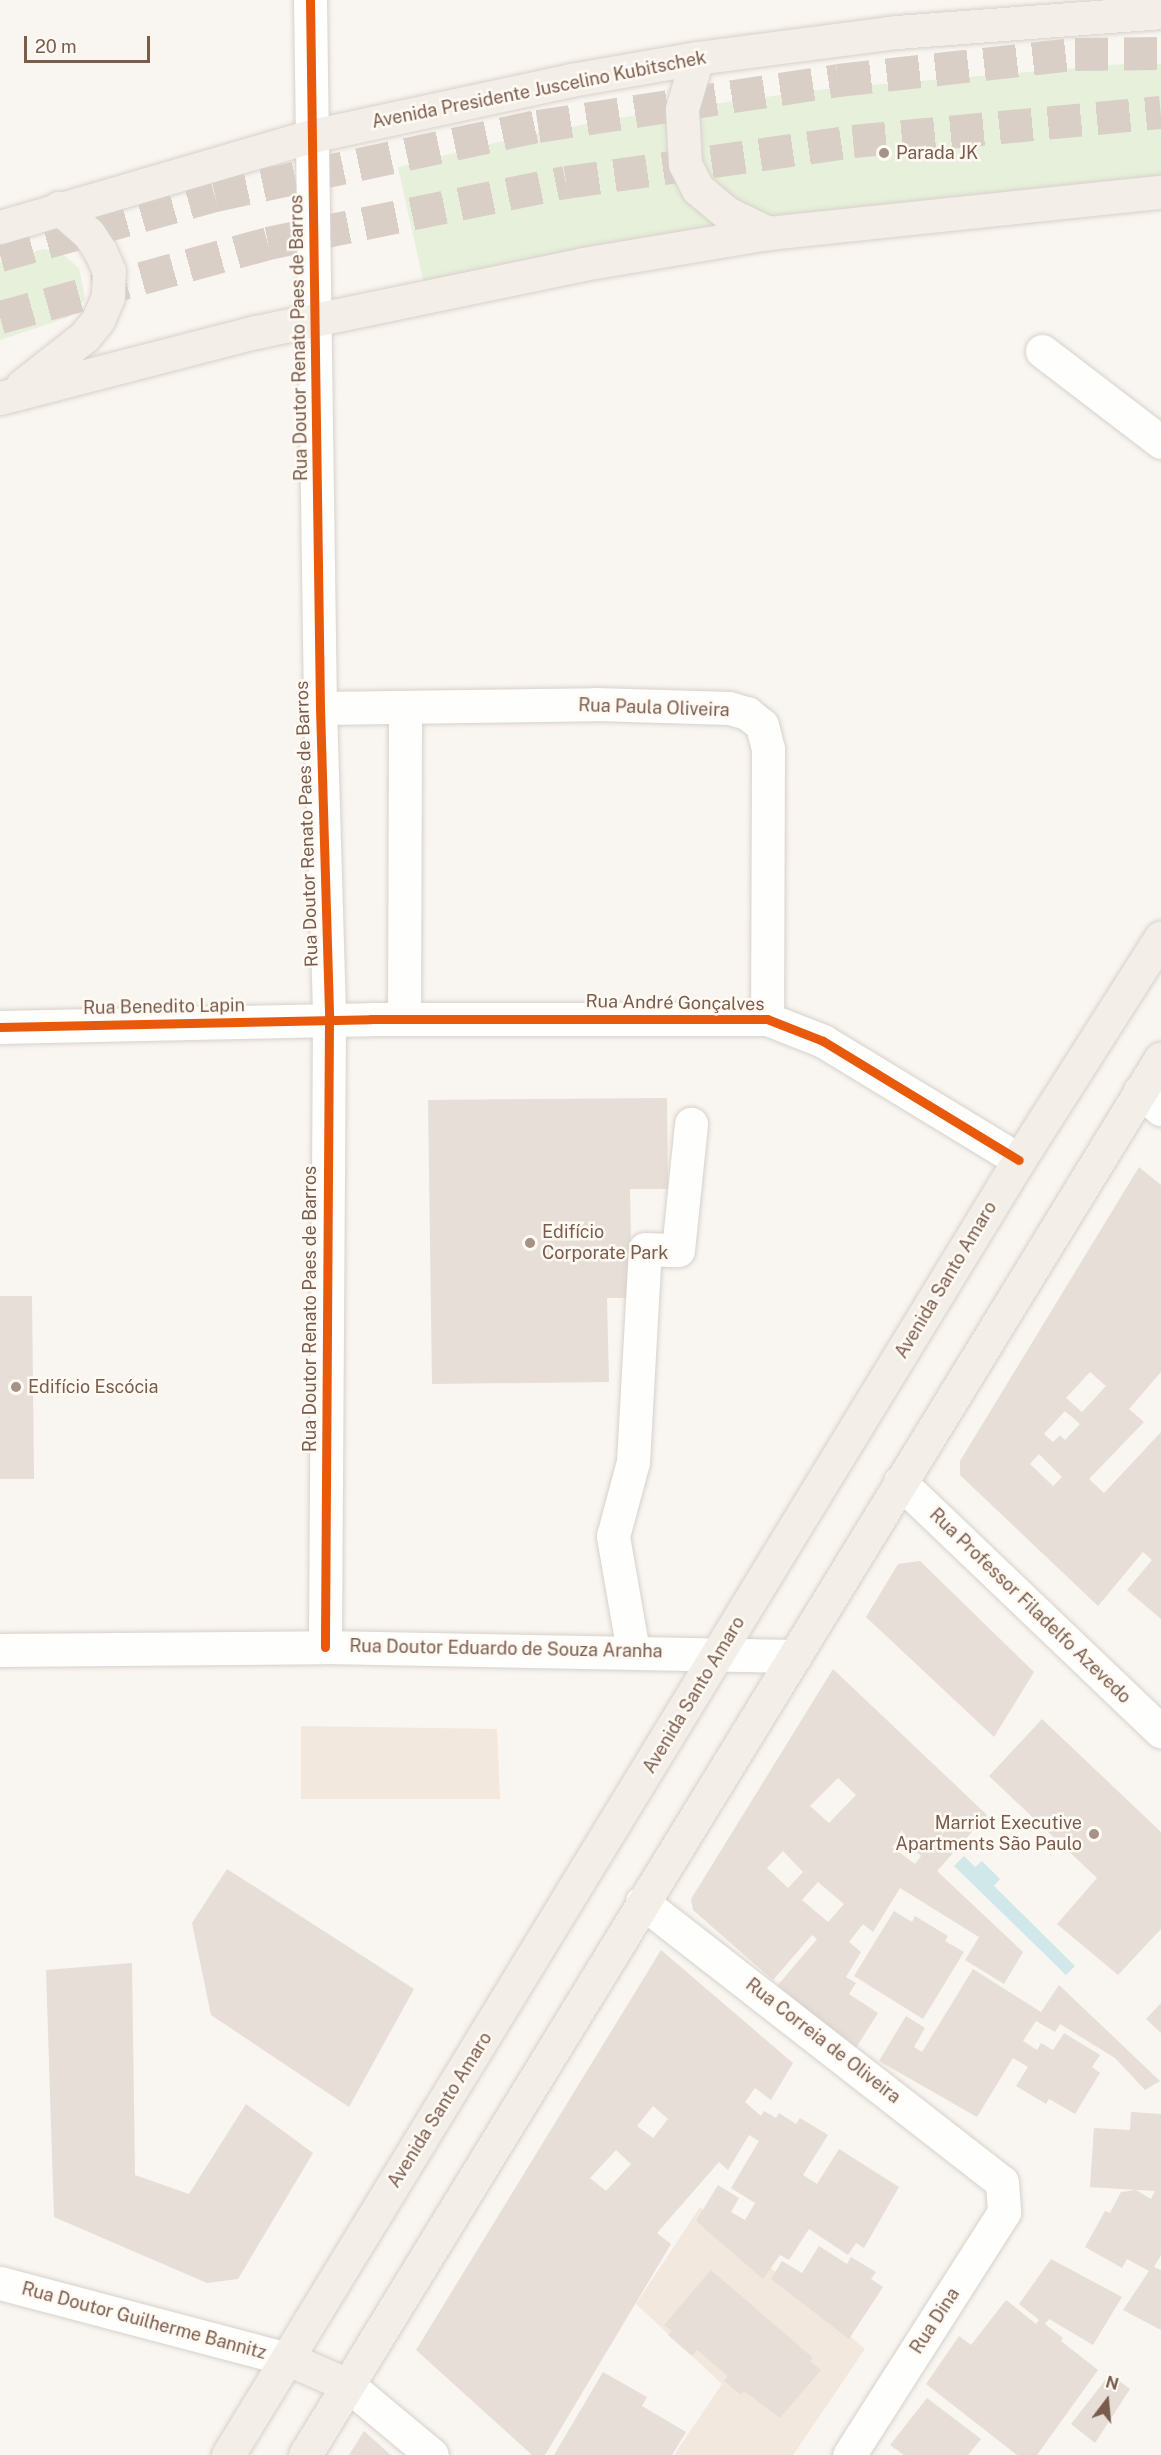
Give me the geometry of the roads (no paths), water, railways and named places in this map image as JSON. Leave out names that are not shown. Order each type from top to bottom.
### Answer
[{"type":"main road","name":"Avenida Presidente Juscelino Kubitschek","points":[[0,226],[312,136],[571,80],[697,58],[897,32],[1161,12]]},
{"type":"main road","points":[[697,58],[682,110],[686,164],[698,189],[727,213],[768,233]]},
{"type":"main road","points":[[5,396],[256,332],[584,264],[768,233],[1161,192]]},
{"type":"main road","points":[[5,396],[85,336],[98,320],[108,296],[109,271],[100,251],[89,234],[59,208]]},
{"type":"main road","name":"Avenida Santo Amaro","points":[[228,2455],[1019,1160],[1161,937]]},
{"type":"main road","points":[[305,2455],[900,1482],[1151,1100],[1161,1058]]},
{"type":"main road","points":[[288,2359],[348,2385]]},
{"type":"street","name":"Rua Doutor Renato Paes de Barros","points":[[310,0],[320,708],[329,1020],[325,1647]]},
{"type":"street","points":[[1042,351],[1161,442]]},
{"type":"street","name":"Rua Paula Oliveira","points":[[320,708],[596,704],[729,708],[747,713],[762,725],[768,749],[768,1019]]},
{"type":"street","points":[[404,1019],[405,707]]},
{"type":"street","name":"Rua André Gonçalves","points":[[329,1020],[768,1019],[823,1041],[1019,1160]]},
{"type":"street","name":"Rua Benedito Lapin","points":[[0,1027],[329,1020]]},
{"type":"street","points":[[633,1651],[613,1536],[633,1462],[645,1249],[678,1250],[691,1124]]},
{"type":"street","name":"Rua Professor Filadelfo Azevedo","points":[[900,1482],[1161,1731]]},
{"type":"street","name":"Rua Doutor Eduardo de Souza Aranha","points":[[0,1650],[325,1647],[720,1652],[795,1656]]},
{"type":"street","name":"Rua Correia de Oliveira","points":[[642,1902],[1002,2182]]},
{"type":"street","name":"Rua Dina","points":[[849,2455],[1004,2212],[1002,2182]]},
{"type":"street","name":"Rua Doutor Guilherme Bannitz","points":[[0,2283],[288,2359]]},
{"type":"street","points":[[348,2385],[432,2455]]},
{"type":"water","points":[[964,1856],[975,1867],[982,1861],[1000,1879],[994,1886],[1075,1966],[1066,1975],[954,1866]]},
{"type":"tunnel","points":[[0,255],[215,195],[538,126],[838,80],[1075,54],[1161,53]]},
{"type":"tunnel","points":[[0,317],[268,243],[566,182],[853,141],[1161,112]]},
{"type":"place","name":"Parada JK","points":[[884,153]]},
{"type":"place","name":"Edifício Corporate Park","points":[[530,1243]]},
{"type":"place","name":"Edifício Escócia","points":[[16,1387]]},
{"type":"place","name":"Marriot Executive Apartments São Paulo","points":[[1094,1834]]}]
